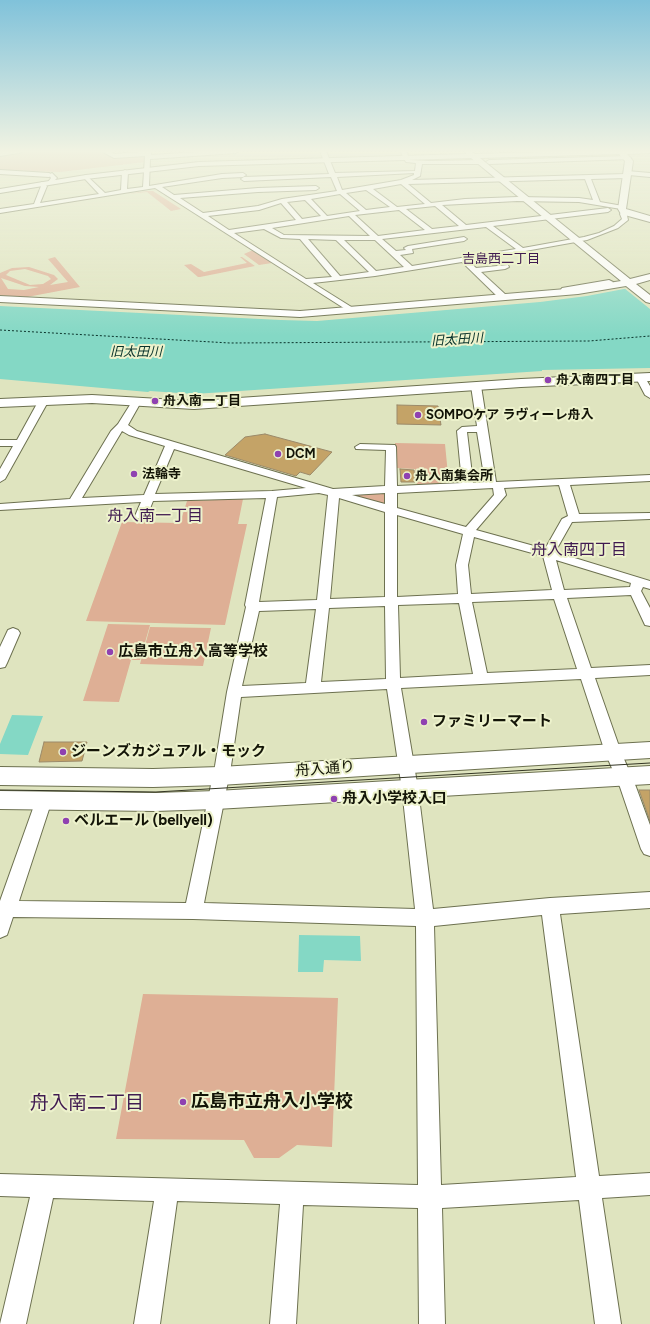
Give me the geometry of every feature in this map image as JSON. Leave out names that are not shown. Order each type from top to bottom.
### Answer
[{"type":"street","points":[[198,213],[350,310]]},
{"type":"street","points":[[202,215],[207,213]]},
{"type":"street","points":[[235,213],[239,218]]},
{"type":"street","points":[[294,213],[310,228]]},
{"type":"street","points":[[322,213],[328,219]]},
{"type":"street","points":[[270,224],[283,237],[302,237],[310,228],[328,219],[359,213]]},
{"type":"street","points":[[405,213],[430,231]]},
{"type":"street","points":[[445,213],[463,226]]},
{"type":"street","points":[[546,213],[585,238],[640,283],[650,300]]},
{"type":"street","points":[[548,213],[575,240],[640,283]]},
{"type":"street","points":[[228,232],[247,230],[270,224],[310,228],[343,236],[376,238],[486,224],[511,219],[579,213]]},
{"type":"street","points":[[307,281],[375,274],[464,260],[482,254],[522,250],[585,238],[602,234],[616,228],[625,220],[623,213]]},
{"type":"street","points":[[633,213],[650,219]]},
{"type":"street","points":[[350,214],[410,268]]},
{"type":"street","points":[[243,224],[247,230]]},
{"type":"street","points":[[486,224],[522,250]]},
{"type":"street","points":[[393,254],[410,251],[408,248],[467,241],[450,228]]},
{"type":"street","points":[[343,236],[375,274]]},
{"type":"street","points":[[302,237],[338,279]]},
{"type":"street","points":[[464,260],[502,297]]},
{"type":"street","points":[[474,270],[505,267]]},
{"type":"street","points":[[563,293],[565,290],[609,282]]},
{"type":"street","points":[[0,299],[300,314],[563,293],[640,283]]},
{"type":"street","points":[[0,403],[92,399],[194,405],[476,386],[646,378],[650,394]]},
{"type":"street","points":[[476,386],[482,429],[494,485],[500,495],[469,531],[462,565],[465,598],[481,680]]},
{"type":"street","points":[[0,479],[44,400]]},
{"type":"street","points":[[74,502],[116,431],[122,426],[136,402]]},
{"type":"street","points":[[122,426],[133,433],[329,490],[392,510],[548,554],[641,586]]},
{"type":"street","points":[[468,486],[462,431],[466,429],[482,429]]},
{"type":"street","points":[[0,443],[20,443]]},
{"type":"street","points":[[141,516],[168,449],[172,445]]},
{"type":"street","points":[[360,447],[391,447],[392,684],[410,789],[425,918],[432,1324]]},
{"type":"street","points":[[0,507],[148,498],[650,478]]},
{"type":"street","points":[[563,481],[574,518]]},
{"type":"street","points":[[313,688],[323,604],[329,490]]},
{"type":"street","points":[[193,911],[216,800],[234,692],[253,607],[252,605],[272,494]]},
{"type":"street","points":[[650,516],[568,519],[548,554],[559,594],[586,674],[613,752],[650,849]]},
{"type":"street","points":[[253,607],[559,594],[641,586]]},
{"type":"street","points":[[641,586],[650,622]]},
{"type":"street","points":[[0,663],[13,633]]},
{"type":"street","points":[[234,692],[650,670]]},
{"type":"street","name":"舟入通り","points":[[0,776],[145,778],[220,776],[650,750]]},
{"type":"street","name":"舟入通り","points":[[0,800],[155,802],[216,800],[650,775]]},
{"type":"street","points":[[0,929],[3,909],[44,800]]},
{"type":"street","points":[[3,909],[193,911],[425,918],[550,906],[650,900]]},
{"type":"street","points":[[550,906],[608,1324]]},
{"type":"street","points":[[0,1185],[430,1197],[650,1184]]},
{"type":"street","points":[[12,1324],[44,1186]]},
{"type":"street","points":[[147,1324],[167,1189]]},
{"type":"street","points":[[283,1324],[292,1194]]},
{"type":"shaded area","points":[[253,250],[273,262],[259,265],[244,254]]},
{"type":"shaded area","points":[[55,257],[80,287],[27,297],[0,296],[0,273],[12,268],[29,267],[54,275],[58,279],[50,285],[68,282],[48,259]],"holes":[[[25,269],[48,276],[51,279],[43,284],[30,285],[6,275],[10,271]],[[1,278],[25,286],[39,287],[24,290],[8,289]]]},
{"type":"shaded area","points":[[240,257],[255,266],[198,277],[184,265],[191,264],[204,272],[247,263]]},
{"type":"shaded area","points":[[395,443],[445,444],[449,485],[417,486],[415,469],[396,468]]},
{"type":"shaded area","points":[[385,492],[385,504],[352,496],[353,494]]},
{"type":"shaded area","points":[[243,499],[238,524],[247,524],[225,625],[86,621],[122,522],[180,523],[187,501]]},
{"type":"shaded area","points":[[108,624],[150,625],[140,660],[131,660],[119,702],[83,701]]},
{"type":"shaded area","points":[[150,627],[211,628],[203,666],[140,664]]},
{"type":"shaded area","points":[[143,994],[338,998],[332,1147],[297,1145],[279,1158],[254,1158],[244,1140],[116,1139]]},
{"type":"water","name":"旧太田川","points":[[650,284],[650,368],[542,370],[194,394],[148,392],[0,379],[0,306],[317,321],[540,302],[587,296]]},
{"type":"water","points":[[12,715],[43,716],[28,755],[0,754],[0,744]]},
{"type":"water","points":[[299,935],[360,936],[361,961],[324,960],[323,972],[298,972]]},
{"type":"pier","points":[[650,282],[650,309],[624,288]]},
{"type":"building","name":"SOMPOケア ラヴィーレ舟入","points":[[397,405],[438,406],[441,425],[397,424]]},
{"type":"building","name":"DCM","points":[[265,434],[332,452],[310,475],[300,472],[296,476],[225,455],[245,437]]},
{"type":"building","name":"舟入南集会所","points":[[400,469],[414,470],[415,482],[401,482]]},
{"type":"building","name":"ジーンズカジュアル・モック","points":[[44,742],[87,742],[82,761],[39,762]]},
{"type":"building","points":[[639,790],[650,790],[650,821]]},
{"type":"ferry route","points":[[0,330],[230,343],[589,341],[650,336]]},
{"type":"tram line","points":[[0,790],[156,792],[650,763]]},
{"type":"place","name":"舟入南四丁目","points":[[548,380]]},
{"type":"place","name":"舟入南一丁目","points":[[155,401]]},
{"type":"place","name":"SOMPOケア ラヴィーレ舟入","points":[[418,415]]},
{"type":"place","name":"DCM","points":[[278,454]]},
{"type":"place","name":"法輪寺","points":[[134,474]]},
{"type":"place","name":"舟入南集会所","points":[[407,476]]},
{"type":"place","name":"広島市立舟入高等学校","points":[[110,652]]},
{"type":"place","name":"ファミリーマート","points":[[424,722]]},
{"type":"place","name":"ジーンズカジュアル・モック","points":[[63,752]]},
{"type":"place","name":"舟入小学校入口","points":[[334,799]]},
{"type":"place","name":"ベルエール (bellyell)","points":[[66,821]]},
{"type":"place","name":"広島市立舟入小学校","points":[[183,1102]]},
{"type":"district","name":"吉島西二丁目","points":[[501,259]]},
{"type":"district","name":"舟入南一丁目","points":[[155,516]]},
{"type":"district","name":"舟入南四丁目","points":[[579,550]]},
{"type":"district","name":"舟入南二丁目","points":[[87,1103]]}]
